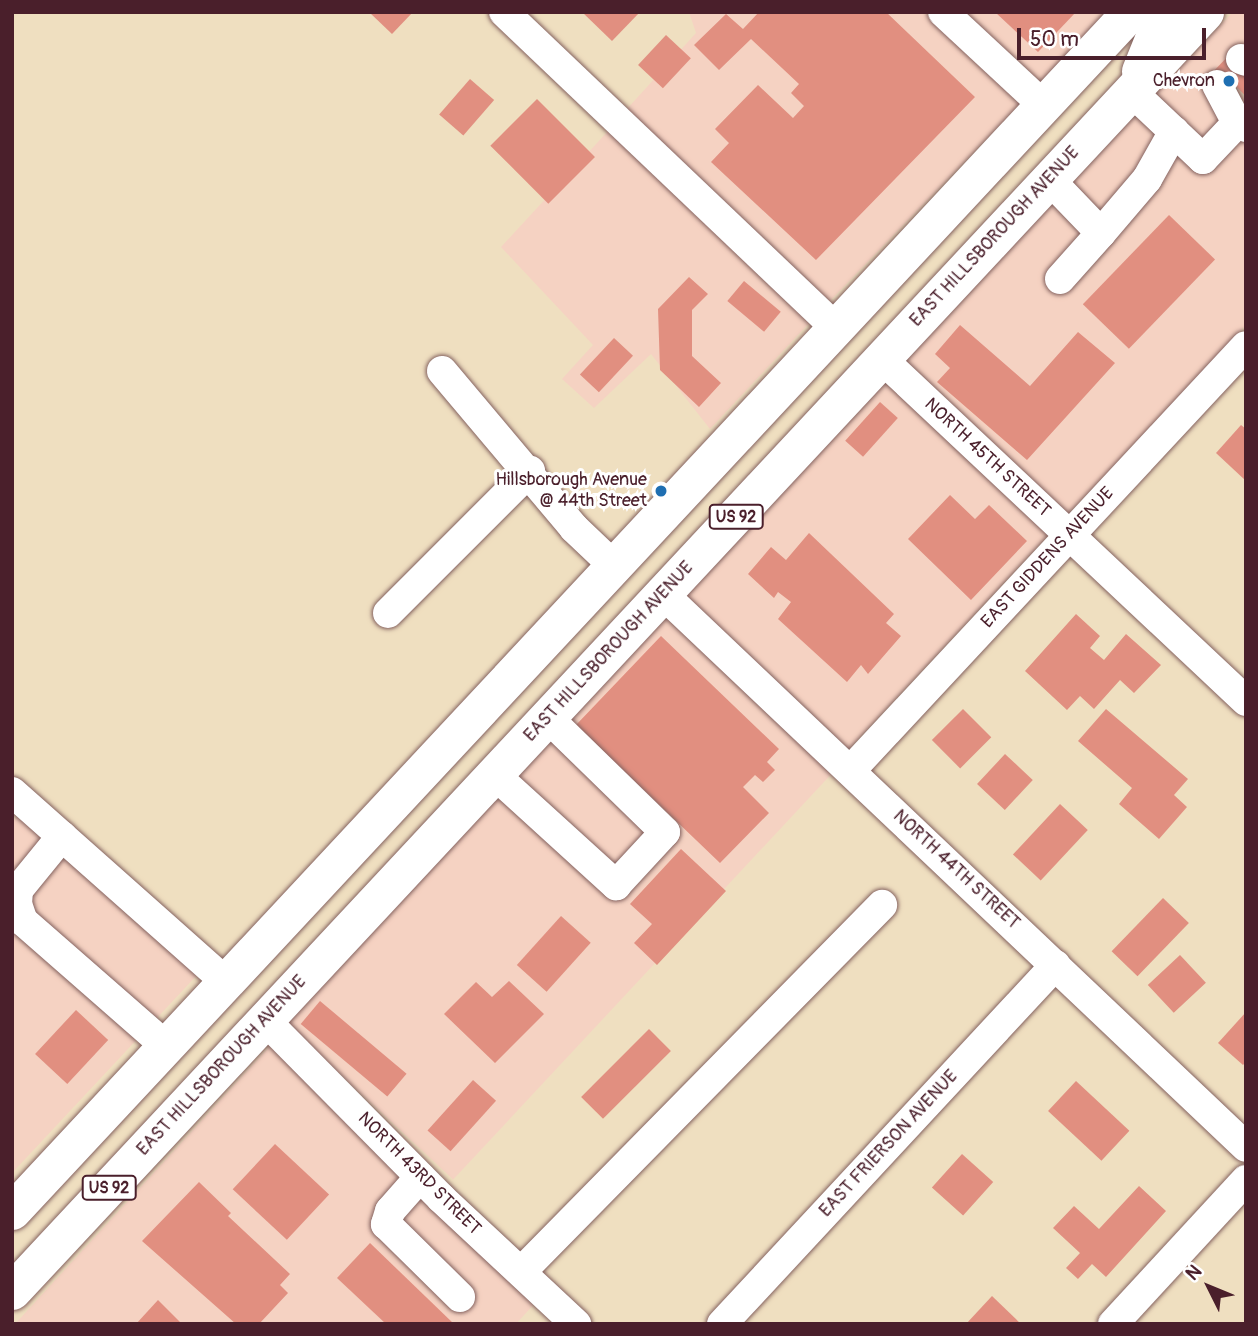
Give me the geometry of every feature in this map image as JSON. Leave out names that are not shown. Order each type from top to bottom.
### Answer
[{"type":"main road","name":"US 92","points":[[12,1211],[1130,12]]},
{"type":"main road","points":[[1131,91],[1159,24],[1169,12]]},
{"type":"main road","name":"EAST HILLSBOROUGH AVENUE","points":[[12,1291],[1205,12]]},
{"type":"main road","points":[[265,1020],[257,983],[284,953],[283,922]]},
{"type":"main road","points":[[205,1085],[204,1040],[230,1011],[226,982]]},
{"type":"street","points":[[504,12],[836,328]]},
{"type":"street","points":[[943,12],[1043,105]]},
{"type":"street","points":[[1131,91],[1203,159],[1237,112]]},
{"type":"street","points":[[1060,279],[1147,179],[1174,131]]},
{"type":"street","points":[[1049,179],[1101,233]]},
{"type":"street","name":"EAST GIDDENS AVENUE","points":[[850,770],[1246,346]]},
{"type":"street","name":"NORTH 45TH STREET","points":[[881,358],[1246,701]]},
{"type":"street","points":[[442,371],[530,471],[574,528],[614,566]]},
{"type":"street","points":[[388,613],[530,471]]},
{"type":"street","name":"NORTH 44TH STREET","points":[[664,595],[1246,1147]]},
{"type":"street","points":[[495,775],[616,885],[625,876],[665,832],[548,718]]},
{"type":"street","points":[[12,792],[226,982]]},
{"type":"street","points":[[62,836],[18,890],[17,904],[23,921],[166,1046]]},
{"type":"street","points":[[521,1272],[882,905]]},
{"type":"street","name":"EAST FRIERSON AVENUE","points":[[722,1324],[1056,965]]},
{"type":"street","name":"NORTH 43RD STREET","points":[[265,1020],[420,1177],[576,1324]]},
{"type":"street","points":[[420,1177],[390,1211],[386,1224],[460,1297]]},
{"type":"street","points":[[1113,1324],[1246,1180]]},
{"type":"shaded area","points":[[689,12],[924,12],[1021,103],[829,302],[626,110],[696,33]]},
{"type":"shaded area","points":[[962,12],[1107,12],[1039,84]]},
{"type":"shaded area","points":[[1233,12],[1246,12],[1246,325],[1067,515],[903,361]]},
{"type":"shaded area","points":[[609,130],[811,321],[710,429],[651,354],[594,408],[562,379],[593,345],[501,247]]},
{"type":"shaded area","points":[[885,380],[1050,533],[848,749],[684,596]]},
{"type":"shaded area","points":[[667,616],[834,771],[453,1180],[286,1024]]},
{"type":"shaded area","points":[[19,815],[198,974],[12,1173],[12,822]]},
{"type":"shaded area","points":[[271,1045],[535,1303],[516,1324],[15,1324]]},
{"type":"building","points":[[369,12],[413,12],[392,34]]},
{"type":"building","points":[[582,12],[640,12],[612,41]]},
{"type":"building","points":[[759,12],[886,12],[975,97],[816,260],[711,162],[729,143],[715,129],[758,85],[793,118],[804,106],[791,93],[799,84],[751,39],[719,70],[694,45],[726,14],[743,29]]},
{"type":"building","points":[[995,12],[1076,12],[1038,52]]},
{"type":"building","points":[[666,35],[691,58],[663,88],[638,65]]},
{"type":"building","name":"Chevron","points":[[1233,51],[1246,63],[1246,111],[1208,77]]},
{"type":"building","points":[[470,79],[494,100],[463,135],[439,114]]},
{"type":"building","points":[[537,99],[595,157],[548,204],[490,146]]},
{"type":"building","points":[[1169,215],[1215,259],[1129,349],[1083,304]]},
{"type":"building","points":[[689,277],[708,294],[692,310],[692,356],[721,383],[699,407],[660,370],[658,309]]},
{"type":"building","points":[[744,281],[781,312],[764,332],[727,301]]},
{"type":"building","points":[[960,325],[1030,386],[1078,332],[1115,363],[1027,460],[937,382],[950,368],[935,354]]},
{"type":"building","points":[[614,338],[633,356],[599,392],[580,375]]},
{"type":"building","points":[[880,402],[898,418],[863,457],[845,441]]},
{"type":"building","points":[[1241,425],[1246,429],[1246,481],[1216,453]]},
{"type":"building","points":[[950,495],[975,519],[989,505],[1027,541],[971,600],[908,539]]},
{"type":"building","points":[[809,533],[894,614],[886,623],[901,636],[868,674],[861,665],[847,682],[778,619],[791,602],[778,592],[774,598],[748,574],[771,547],[786,560]]},
{"type":"building","points":[[1076,614],[1100,636],[1090,648],[1104,660],[1126,634],[1161,665],[1134,693],[1120,680],[1094,709],[1080,696],[1067,710],[1025,671]]},
{"type":"building","points":[[661,636],[779,749],[767,762],[775,770],[763,782],[755,775],[743,787],[769,813],[720,863],[576,725]]},
{"type":"building","points":[[963,709],[991,737],[960,768],[932,740]]},
{"type":"building","points":[[1106,709],[1188,779],[1174,795],[1187,807],[1159,839],[1119,804],[1132,788],[1078,741]]},
{"type":"building","points":[[1005,754],[1033,780],[1005,810],[977,784]]},
{"type":"building","points":[[1060,804],[1088,830],[1041,880],[1013,854]]},
{"type":"building","points":[[681,849],[726,891],[657,965],[634,943],[652,924],[630,904]]},
{"type":"building","points":[[1163,898],[1189,923],[1137,976],[1112,951]]},
{"type":"building","points":[[561,916],[591,943],[547,992],[517,965]]},
{"type":"building","points":[[1180,955],[1206,983],[1174,1013],[1148,985]]},
{"type":"building","points":[[509,981],[544,1014],[495,1063],[444,1014],[476,982],[492,997]]},
{"type":"building","points":[[320,1001],[407,1074],[387,1097],[301,1024]]},
{"type":"building","points":[[76,1010],[108,1040],[67,1084],[35,1054]]},
{"type":"building","points":[[1246,1012],[1246,1062],[1243,1065],[1218,1043]]},
{"type":"building","points":[[649,1029],[671,1051],[603,1119],[581,1097]]},
{"type":"building","points":[[473,1080],[496,1101],[451,1151],[427,1131]]},
{"type":"building","points":[[1076,1081],[1129,1131],[1101,1161],[1048,1111]]},
{"type":"building","points":[[275,1144],[329,1194],[287,1240],[233,1189]]},
{"type":"building","points":[[962,1154],[993,1182],[963,1216],[932,1187]]},
{"type":"building","points":[[199,1182],[231,1213],[228,1216],[290,1274],[280,1285],[288,1293],[259,1324],[236,1324],[142,1241]]},
{"type":"building","points":[[1139,1186],[1166,1211],[1106,1277],[1092,1264],[1078,1279],[1066,1268],[1080,1253],[1053,1228],[1074,1206],[1099,1229]]},
{"type":"building","points":[[370,1243],[454,1324],[386,1324],[337,1278]]},
{"type":"building","points":[[992,1296],[1021,1324],[966,1324]]},
{"type":"building","points":[[158,1300],[182,1324],[136,1324]]},
{"type":"tunnel","points":[[1238,104],[1246,96]]},
{"type":"place","name":"Chevron","points":[[1229,81]]},
{"type":"place","name":"Hillsborough Avenue @ 44th Street","points":[[661,491]]}]
